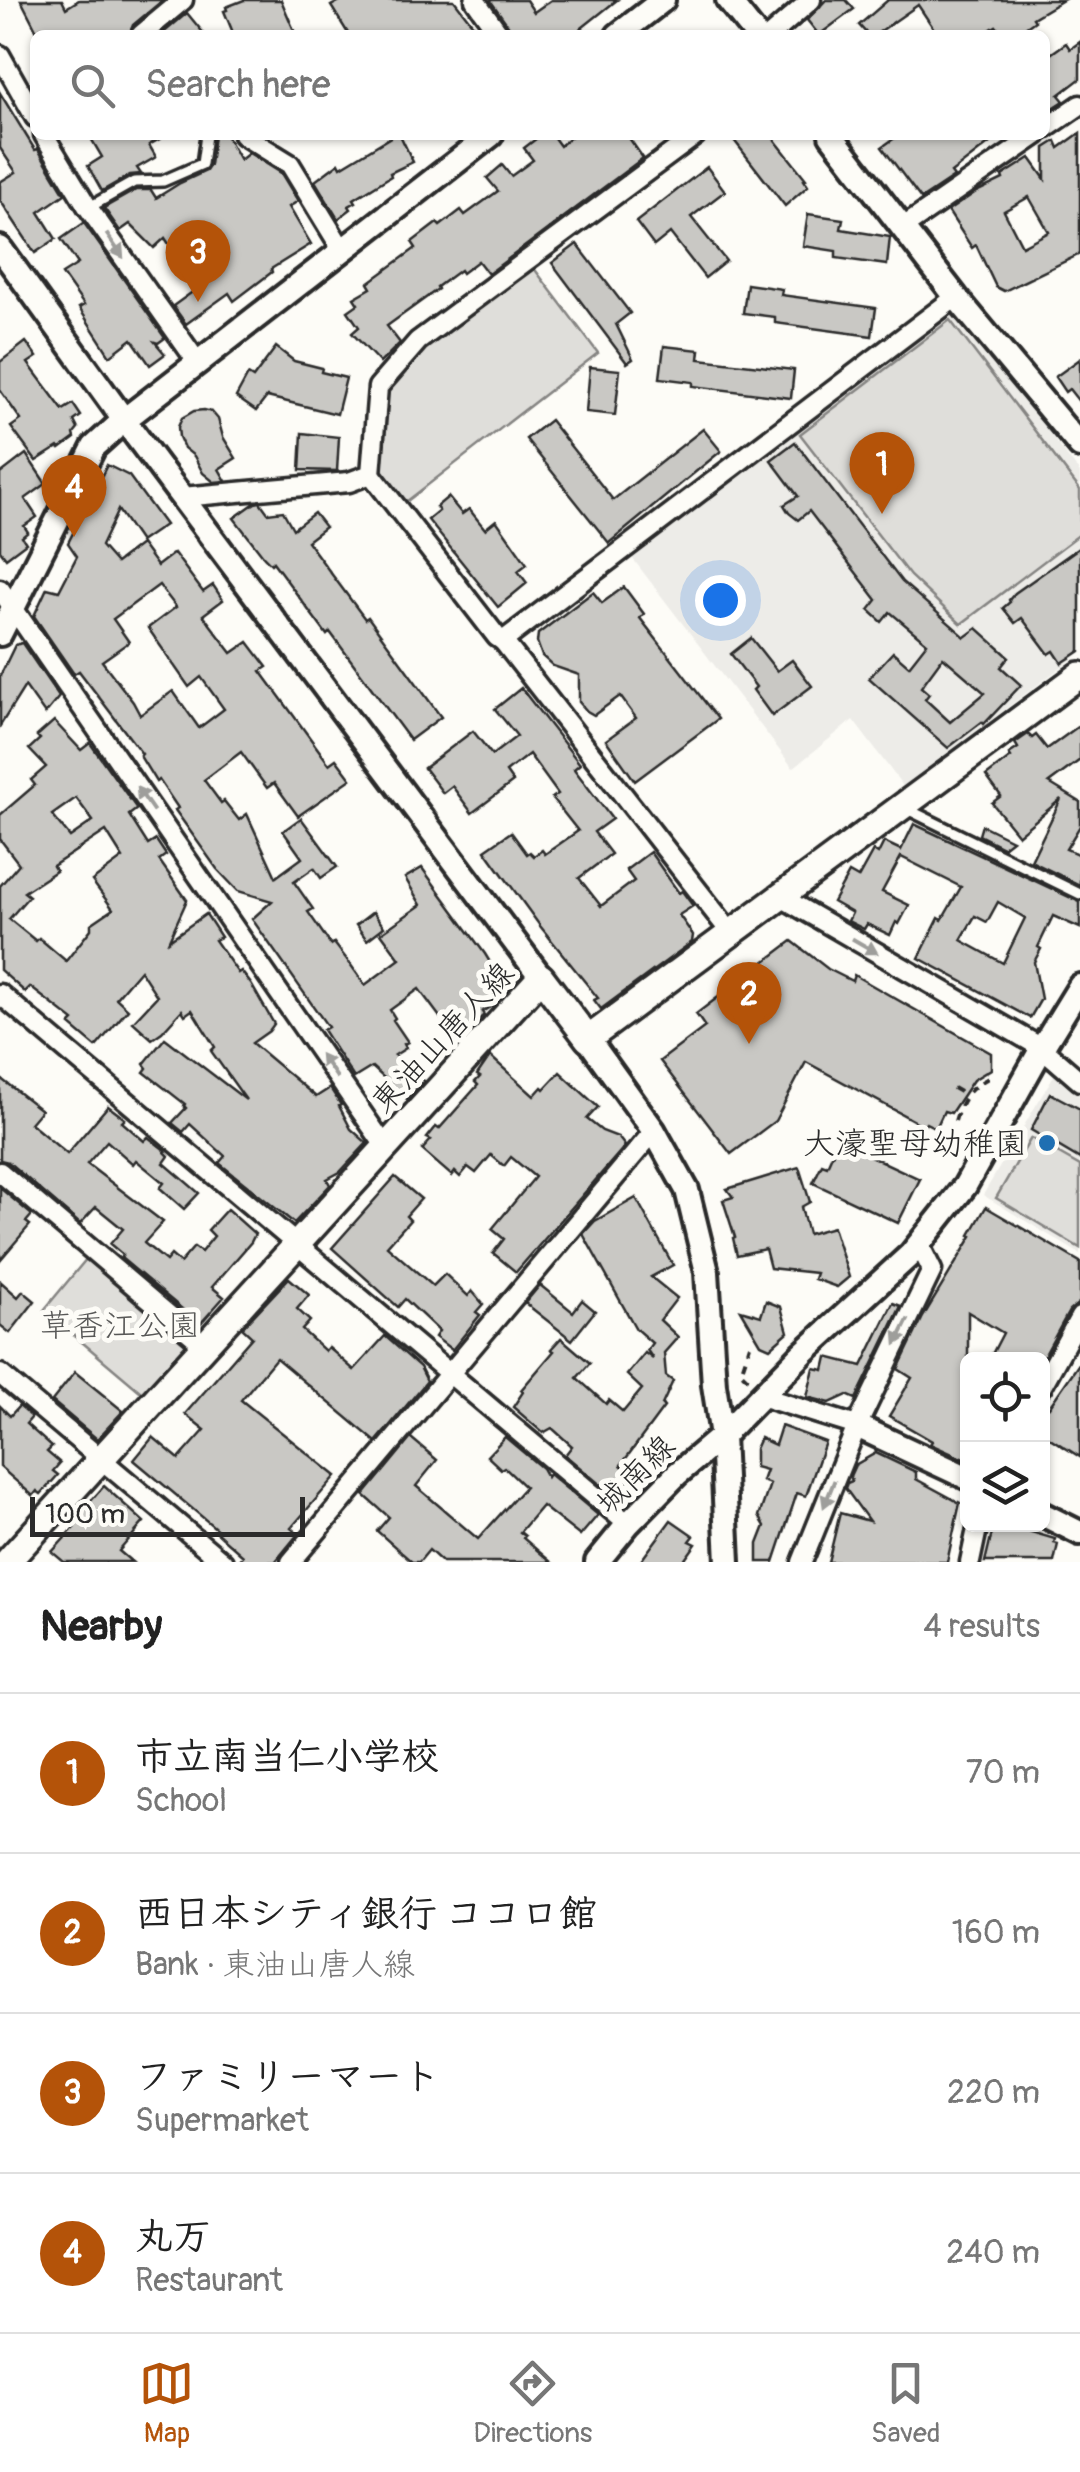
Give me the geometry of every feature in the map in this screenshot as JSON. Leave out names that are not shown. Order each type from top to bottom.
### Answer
[{"type":"main road","points":[[588,1038],[1080,675]]},
{"type":"main road","name":"東油山唐人線","points":[[7,1562],[541,977],[588,1038]]},
{"type":"street","points":[[154,30],[183,0]]},
{"type":"street","points":[[475,0],[496,30]]},
{"type":"street","points":[[624,30],[663,0]]},
{"type":"street","points":[[728,0],[752,30]]},
{"type":"street","points":[[777,30],[811,0]]},
{"type":"street","points":[[0,55],[30,96]]},
{"type":"street","points":[[1050,126],[1080,105]]},
{"type":"street","points":[[47,140],[88,208],[198,363]]},
{"type":"street","points":[[251,140],[290,164],[342,250]]},
{"type":"street","points":[[0,634],[6,599],[94,447],[485,140]]},
{"type":"street","points":[[689,140],[418,341],[378,387],[372,474],[731,933]]},
{"type":"street","points":[[836,140],[956,297],[1080,446]]},
{"type":"street","points":[[902,228],[1029,140]]},
{"type":"street","points":[[0,248],[340,712],[541,977]]},
{"type":"street","points":[[503,640],[956,297]]},
{"type":"street","points":[[182,497],[349,482],[372,474]]},
{"type":"street","points":[[6,599],[385,1146]]},
{"type":"street","points":[[781,897],[1042,1048],[1080,1081]]},
{"type":"street","name":"城南線","points":[[596,1562],[677,1474],[722,1436],[919,1244],[965,1186],[1080,986]]},
{"type":"street","points":[[0,994],[628,1524]]},
{"type":"street","points":[[588,1038],[654,1131],[687,1190],[708,1272],[728,1562]]},
{"type":"street","points":[[291,1562],[654,1131]]},
{"type":"street","points":[[0,1172],[204,1345]]},
{"type":"street","points":[[802,1562],[857,1426],[932,1270],[919,1244]]},
{"type":"street","points":[[1050,1371],[1080,1317]]},
{"type":"street","points":[[0,1374],[223,1562]]},
{"type":"street","points":[[760,1396],[857,1426],[960,1474]]},
{"type":"street","points":[[1050,1518],[1080,1533]]},
{"type":"street","points":[[970,1562],[976,1532]]},
{"type":"lane","points":[[88,208],[134,182],[163,181],[202,164],[205,140]]},
{"type":"lane","points":[[902,807],[1080,894]]},
{"type":"path","points":[[955,1120],[965,1095],[992,1076]]},
{"type":"path","points":[[953,1088],[965,1095]]},
{"type":"shaded area","points":[[956,312],[1080,473],[1080,653],[903,786],[853,720],[793,768],[630,555],[946,313]]},
{"type":"shaded area","name":"大濠聖母幼稚園","points":[[1057,1070],[1080,1090],[1080,1254],[983,1195]]},
{"type":"green space","points":[[530,263],[598,353],[402,505],[377,473],[382,390],[411,355]]},
{"type":"green space","points":[[950,320],[1080,490],[1080,534],[961,624],[910,576],[800,434]]},
{"type":"green space","points":[[1031,1138],[1080,1166],[1080,1248],[996,1198]]},
{"type":"green space","name":"草香江公園","points":[[92,1252],[196,1339],[147,1397],[44,1310]]},
{"type":"building","points":[[21,0],[62,0],[66,8],[79,0],[163,0],[131,30],[36,30]]},
{"type":"building","points":[[244,0],[281,0],[294,30],[232,30],[226,7]]},
{"type":"building","points":[[342,0],[454,0],[477,30],[346,30],[331,6]]},
{"type":"building","points":[[490,0],[526,0],[534,12],[551,0],[617,0],[579,30],[510,28]]},
{"type":"building","points":[[826,0],[846,0],[854,9],[826,30],[815,30],[807,20]]},
{"type":"building","points":[[888,0],[1063,0],[1033,18],[1035,21],[1022,30],[999,30],[996,26],[990,30],[935,30],[918,5],[882,30],[864,30],[859,25]]},
{"type":"building","points":[[187,13],[201,30],[167,30]]},
{"type":"building","points":[[1080,42],[1080,79],[1059,95],[1064,101],[1050,110],[1050,54],[1066,43],[1070,49]]},
{"type":"building","points":[[0,93],[65,194],[39,212],[56,239],[35,253],[0,200],[0,182],[16,172],[0,148]]},
{"type":"building","points":[[1080,133],[1080,254],[1004,291],[996,287],[976,245],[972,248],[948,211],[1030,158],[1045,179],[1045,148],[1056,141],[1059,148]],"holes":[[[1029,197],[1049,232],[1022,246],[1004,211]]]},
{"type":"building","points":[[92,140],[158,140],[149,145],[156,157],[137,168],[141,174],[130,175],[102,191],[88,166],[102,157]]},
{"type":"building","points":[[213,140],[229,140],[240,160],[249,153],[281,173],[298,201],[289,207],[311,244],[271,269],[234,301],[229,293],[186,324],[173,306],[198,288],[165,238],[154,248],[130,224],[120,231],[104,208],[136,190],[151,190],[156,198],[206,171]]},
{"type":"building","points":[[386,140],[402,140],[413,162],[354,199],[351,209],[338,219],[315,181],[339,163],[341,167]]},
{"type":"building","points":[[534,140],[556,140],[560,146],[567,140],[630,140],[643,158],[488,274],[478,261],[437,287],[387,326],[400,343],[380,363],[352,333],[359,327],[348,311],[358,304],[354,298],[416,248],[412,242],[437,223],[440,226],[461,210],[465,215],[498,191],[487,178],[502,165],[511,176],[533,160],[524,148]]},
{"type":"building","points":[[734,140],[775,140],[806,179],[808,186],[785,206]]},
{"type":"building","points":[[892,140],[994,140],[951,173],[954,177],[921,199],[882,147]]},
{"type":"building","points":[[707,167],[725,191],[691,217],[726,261],[705,278],[670,233],[654,246],[636,222]]},
{"type":"building","points":[[808,214],[843,219],[841,229],[890,237],[887,265],[836,258],[836,251],[803,246]]},
{"type":"building","points":[[84,223],[165,338],[155,342],[165,354],[150,365],[132,339],[110,356],[79,308],[84,305],[62,274],[78,264],[61,239]]},
{"type":"building","points":[[577,244],[630,313],[616,324],[633,359],[627,363],[552,263]]},
{"type":"building","points":[[747,284],[782,289],[781,295],[876,308],[872,336],[775,323],[775,317],[743,313]]},
{"type":"building","points":[[26,342],[37,357],[28,363],[63,410],[73,404],[81,416],[74,421],[78,429],[75,438],[36,461],[11,427],[21,420],[0,390],[0,362]]},
{"type":"building","points":[[664,346],[700,350],[699,359],[794,370],[791,398],[660,378]]},
{"type":"building","points":[[276,347],[294,361],[346,378],[337,414],[267,397],[256,411],[236,397],[248,375],[253,378]]},
{"type":"building","points":[[1080,359],[1080,403],[1069,389],[1065,392],[1055,377]]},
{"type":"building","points":[[590,367],[620,370],[615,415],[586,412]]},
{"type":"building","points":[[204,410],[218,419],[223,437],[236,458],[219,469],[226,481],[214,482],[203,473],[179,437],[182,418]]},
{"type":"building","points":[[550,420],[613,500],[703,429],[721,451],[609,543],[526,439]]},
{"type":"building","points":[[302,433],[339,437],[337,471],[300,470]]},
{"type":"building","points":[[795,442],[902,582],[965,637],[977,628],[1009,657],[1001,667],[1021,685],[984,724],[948,748],[869,678],[893,652],[909,666],[927,643],[890,612],[882,622],[869,610],[877,600],[809,511],[798,520],[789,513],[784,505],[798,496],[771,460]],"holes":[[[943,657],[985,693],[950,722],[925,699],[929,694],[921,687]]]},
{"type":"building","points":[[26,454],[46,484],[25,499],[37,517],[24,526],[28,532],[22,537],[26,543],[6,558],[0,550],[0,474]]},
{"type":"building","points":[[107,465],[129,476],[165,525],[140,542],[118,510],[101,546],[116,563],[141,544],[157,566],[174,553],[203,592],[213,585],[223,600],[203,615],[232,653],[248,642],[267,667],[261,671],[329,764],[336,759],[351,779],[298,816],[274,783],[267,788],[241,752],[204,780],[239,820],[247,814],[276,877],[302,858],[283,831],[301,818],[337,867],[321,878],[314,868],[294,882],[313,909],[308,912],[365,985],[400,959],[381,933],[421,905],[405,878],[422,868],[507,990],[457,1040],[419,989],[390,1010],[408,1042],[395,1055],[424,1081],[407,1099],[372,1067],[354,1078],[323,1030],[328,1027],[252,919],[272,901],[238,891],[217,869],[159,780],[156,782],[142,754],[79,671],[74,674],[34,616],[47,588],[59,591],[77,556],[68,543]],"holes":[[[159,585],[176,607],[148,628],[189,687],[201,677],[224,709],[199,728],[173,691],[140,715],[102,661],[129,642],[113,619]]]},
{"type":"building","points":[[448,497],[462,514],[469,509],[485,529],[496,520],[527,564],[518,571],[527,583],[498,607],[428,520]]},
{"type":"building","points":[[260,502],[268,513],[283,511],[293,529],[314,513],[325,527],[307,541],[441,717],[410,740],[330,632],[327,635],[273,562],[264,557],[234,518]]},
{"type":"building","points":[[1080,547],[1080,651],[1062,663],[1054,651],[1049,654],[1022,618],[1015,623],[1003,608],[1015,593]]},
{"type":"building","points":[[624,587],[644,614],[640,618],[718,719],[635,781],[606,740],[636,718],[620,696],[594,715],[587,711],[579,702],[579,675],[553,666],[542,656],[537,642],[538,634],[593,592],[602,603]]},
{"type":"building","points":[[751,638],[777,671],[792,660],[812,686],[772,716],[731,654]]},
{"type":"building","points":[[22,643],[59,697],[45,714],[25,686],[0,726],[0,676],[15,645]]},
{"type":"building","points":[[521,688],[580,764],[574,769],[612,819],[594,832],[611,854],[579,878],[601,906],[634,881],[626,870],[650,852],[693,906],[679,915],[693,935],[692,942],[601,1009],[594,1000],[598,998],[485,850],[511,832],[527,854],[534,856],[542,850],[545,854],[578,831],[552,798],[558,794],[529,754],[506,772],[513,782],[472,813],[452,786],[443,793],[424,768],[473,731],[492,755],[517,736],[495,709]]},
{"type":"building","points":[[54,721],[81,750],[90,743],[137,809],[129,815],[148,845],[156,840],[166,855],[159,860],[187,900],[169,940],[206,914],[221,937],[215,940],[238,973],[241,971],[251,984],[274,1024],[252,1043],[316,1097],[330,1088],[351,1129],[367,1143],[340,1172],[327,1179],[330,1185],[294,1223],[219,1163],[225,1156],[190,1124],[183,1132],[172,1123],[186,1108],[185,1104],[144,1072],[144,1064],[165,1038],[246,1100],[211,1051],[215,1047],[192,1010],[185,1015],[182,1010],[152,1039],[133,1022],[157,996],[140,970],[116,998],[128,1009],[96,1047],[70,1025],[74,1021],[30,987],[25,992],[0,970],[0,886],[19,864],[0,839],[0,815],[35,785],[31,780],[46,767],[29,749],[40,739],[37,736]],"holes":[[[76,798],[93,821],[70,837],[52,815]],[[106,831],[123,858],[92,881],[113,909],[91,924],[66,961],[9,919],[29,896],[24,892],[56,871],[53,866]]]},
{"type":"building","points":[[1080,725],[1080,760],[1049,783],[1080,802],[1080,826],[1066,849],[1080,855],[1080,885],[1031,861],[1061,799],[1018,835],[992,803],[1001,796],[986,776],[1011,757],[1009,754],[1018,748],[1015,743],[1028,734],[1032,738],[1036,735],[1047,749]]},
{"type":"building","points":[[914,824],[1080,902],[1080,928],[1053,916],[1038,947],[1041,949],[1034,962],[1041,999],[1030,1018],[919,958],[939,918],[942,920],[961,887],[901,857],[882,892],[909,905],[890,935],[867,924],[864,929],[848,921],[852,913],[833,902],[849,873],[858,878],[873,851],[878,854],[884,842],[901,850]],"holes":[[[998,902],[1025,918],[1003,963],[961,940],[975,916],[987,922]]]},
{"type":"building","points":[[982,825],[1012,840],[1003,847],[979,835]]},
{"type":"building","points":[[373,912],[384,927],[367,940],[356,925]]},
{"type":"building","points":[[792,941],[828,969],[852,981],[854,975],[991,1053],[991,1069],[973,1080],[951,1113],[944,1111],[936,1128],[926,1123],[924,1126],[806,1062],[775,1121],[731,1154],[660,1061],[705,1027],[696,1014]]},
{"type":"building","points":[[490,1056],[534,1096],[560,1072],[598,1107],[587,1119],[618,1137],[625,1146],[516,1272],[493,1253],[504,1239],[492,1229],[535,1177],[511,1157],[504,1166],[491,1155],[476,1173],[468,1167],[460,1177],[455,1172],[452,1176],[422,1150],[436,1127],[439,1129],[478,1085],[477,1075]]},
{"type":"building","points":[[0,1078],[41,1110],[30,1123],[67,1154],[108,1106],[144,1141],[148,1137],[166,1151],[169,1156],[164,1163],[199,1193],[184,1209],[160,1188],[164,1183],[136,1160],[133,1164],[107,1141],[87,1164],[163,1222],[144,1243],[166,1261],[171,1255],[180,1263],[194,1247],[201,1252],[214,1236],[208,1230],[227,1209],[255,1234],[212,1287],[224,1297],[200,1324],[121,1258],[123,1255],[110,1244],[123,1229],[96,1207],[80,1224],[8,1162],[0,1160]]},
{"type":"building","points":[[1050,1093],[1080,1109],[1080,1159],[1031,1130]]},
{"type":"building","points":[[838,1141],[920,1179],[898,1223],[813,1183],[822,1164],[827,1166]]},
{"type":"building","points":[[799,1167],[810,1202],[801,1207],[808,1234],[833,1227],[849,1277],[837,1287],[814,1279],[816,1273],[770,1268],[765,1249],[737,1255],[723,1200],[733,1197],[727,1189]]},
{"type":"building","points":[[395,1177],[421,1199],[406,1216],[410,1220],[387,1246],[433,1286],[445,1274],[468,1296],[472,1291],[483,1304],[476,1312],[480,1315],[452,1350],[435,1337],[439,1331],[405,1299],[398,1307],[332,1248]]},
{"type":"building","points":[[0,1188],[32,1215],[26,1222],[30,1225],[0,1260]]},
{"type":"building","points":[[636,1198],[673,1265],[651,1277],[677,1298],[660,1320],[678,1337],[664,1353],[666,1376],[673,1381],[664,1407],[621,1465],[633,1475],[615,1497],[565,1455],[572,1446],[552,1428],[543,1433],[513,1407],[521,1390],[561,1338],[590,1363],[577,1378],[606,1404],[609,1400],[623,1412],[642,1389],[627,1375],[645,1353],[653,1359],[647,1350],[652,1343],[636,1329],[583,1234],[595,1221]]},
{"type":"building","points":[[986,1207],[1080,1262],[1080,1302],[1069,1311],[1046,1352],[993,1352],[1003,1333],[968,1312],[968,1352],[960,1352],[960,1457],[930,1444],[932,1441],[889,1416],[912,1378],[898,1369]]},
{"type":"building","points":[[289,1278],[309,1295],[297,1309],[310,1321],[302,1330],[325,1351],[328,1347],[354,1370],[385,1336],[420,1367],[427,1381],[376,1442],[276,1358],[241,1400],[336,1476],[291,1528],[298,1534],[275,1562],[238,1562],[243,1556],[219,1531],[134,1460],[153,1437],[179,1459],[205,1430],[185,1414],[252,1337],[242,1328]]},
{"type":"building","points":[[0,1281],[18,1297],[23,1291],[35,1301],[10,1333],[0,1325]]},
{"type":"building","points":[[540,1285],[573,1312],[582,1300],[595,1311],[572,1340],[525,1303]]},
{"type":"building","points":[[766,1301],[781,1307],[788,1332],[770,1348],[761,1344],[741,1310],[761,1316]]},
{"type":"building","points":[[893,1303],[901,1306],[856,1399],[847,1395],[830,1403],[807,1397],[814,1368],[824,1370],[827,1357],[862,1366]]},
{"type":"building","points":[[1080,1362],[1080,1457],[1050,1438],[1050,1406]]},
{"type":"building","points":[[75,1372],[123,1411],[97,1439],[52,1401]]},
{"type":"building","points":[[0,1406],[10,1416],[19,1406],[32,1417],[26,1424],[52,1447],[47,1452],[60,1463],[53,1471],[58,1475],[41,1494],[37,1491],[33,1496],[0,1467]]},
{"type":"building","points":[[781,1426],[825,1442],[806,1496],[797,1493],[774,1562],[758,1562],[758,1544],[765,1526],[759,1516],[770,1484],[762,1481],[766,1470],[755,1467],[755,1449],[760,1438],[775,1445]]},
{"type":"building","points":[[505,1437],[542,1468],[547,1477],[549,1474],[598,1515],[580,1536],[542,1506],[520,1532],[551,1562],[442,1562],[429,1550],[419,1562],[412,1562],[377,1531],[389,1517],[364,1495],[411,1438],[437,1460],[416,1486],[478,1539],[525,1487],[487,1456]]},
{"type":"building","points":[[876,1453],[916,1472],[916,1479],[960,1503],[947,1562],[828,1562],[840,1513],[869,1521],[845,1488],[852,1481],[855,1465]]},
{"type":"building","points":[[104,1486],[144,1522],[119,1551],[132,1562],[64,1562],[52,1552]]},
{"type":"building","points":[[671,1520],[694,1536],[690,1541],[696,1544],[683,1562],[640,1562]]},
{"type":"building","points":[[992,1532],[1031,1532],[1055,1539],[1058,1544],[1054,1562],[985,1562]]},
{"type":"place","name":"ファミリーマート","points":[[198,302]]},
{"type":"place","name":"市立南当仁小学校","points":[[882,514]]},
{"type":"place","name":"丸万","points":[[74,537]]},
{"type":"place","name":"西日本シティ銀行 ココロ館","points":[[749,1044]]},
{"type":"place","name":"大濠聖母幼稚園","points":[[1047,1143]]}]
